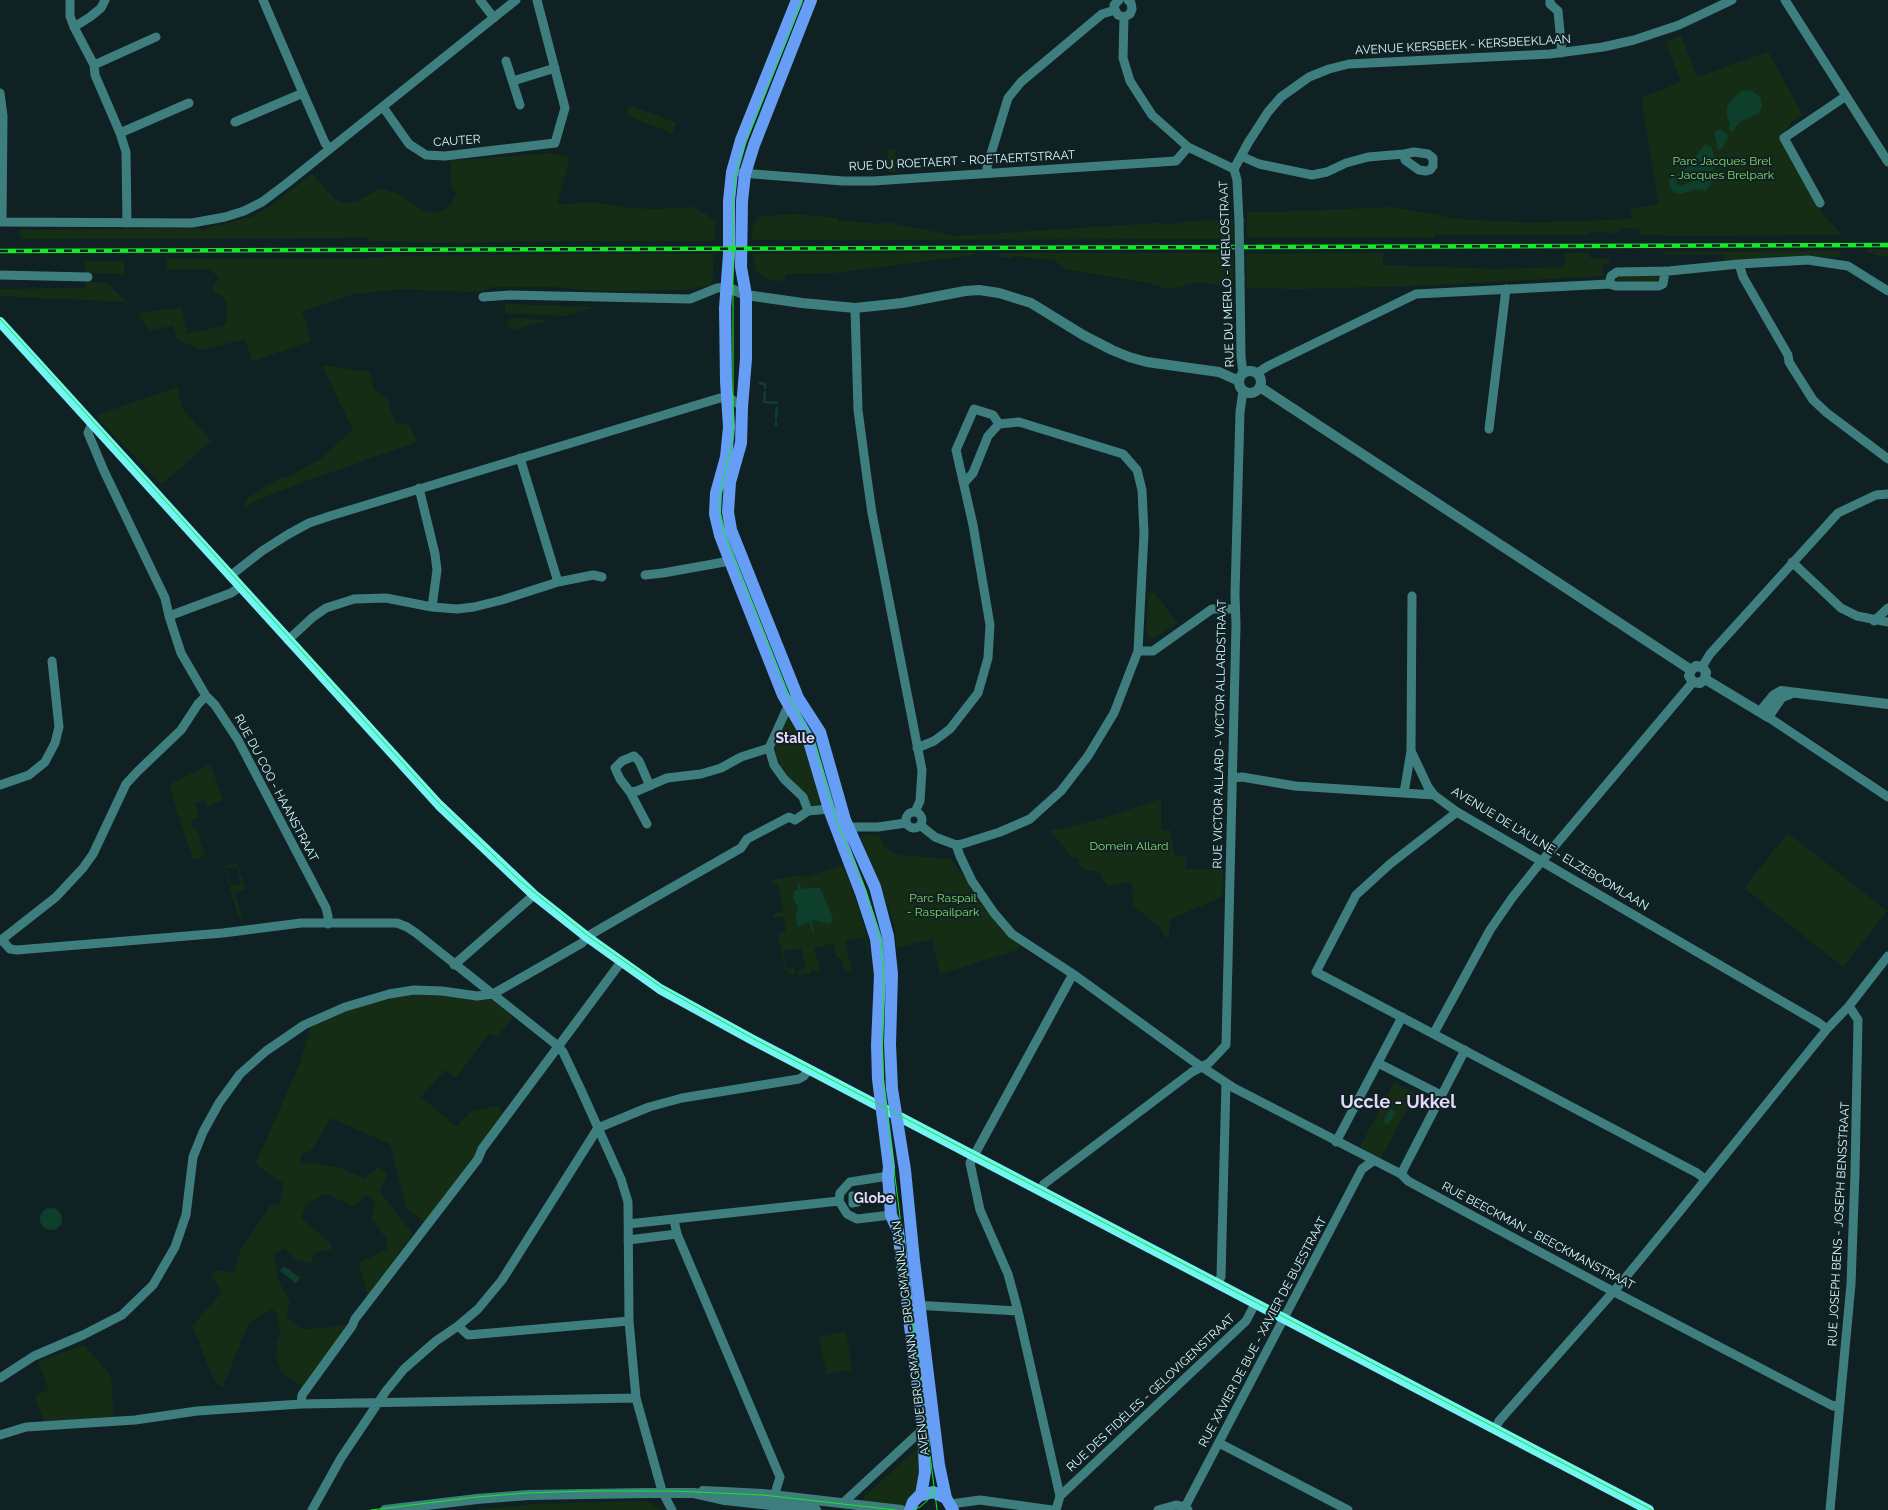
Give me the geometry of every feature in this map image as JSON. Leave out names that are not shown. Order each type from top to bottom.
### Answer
[{"type":"main road","points":[[736,291],[729,254],[729,201],[732,172],[742,140],[797,0]]},
{"type":"main road","points":[[736,291],[742,267],[742,201],[745,174],[754,145],[811,0]]},
{"type":"main road","name":"AVENUE BRUGMANN - BRUGMANNLAAN","points":[[736,291],[727,398],[728,442],[716,493],[716,514],[720,535],[788,706],[808,738],[829,809],[862,893],[876,939],[880,975],[876,1045],[881,1108],[889,1167],[885,1178],[889,1213],[898,1231],[914,1305],[939,1465],[950,1504]]},
{"type":"main road","name":"AVENUE BRUGMANN - BRUGMANNLAAN","points":[[736,291],[746,359],[740,443],[728,495],[731,530],[798,698],[820,732],[848,828],[874,887],[888,936],[892,974],[891,1071],[896,1116],[906,1170],[923,1429],[925,1472],[922,1495]]},
{"type":"main road","points":[[0,322],[439,805],[534,895],[587,937],[666,992],[808,1070],[1649,1510]]},
{"type":"main road","points":[[906,1509],[922,1495],[932,1492],[950,1504]]},
{"type":"street","points":[[70,0],[70,16],[74,28],[94,65],[95,75],[120,133],[126,152],[127,223]]},
{"type":"street","points":[[74,28],[100,8],[105,0]]},
{"type":"street","points":[[264,0],[303,94],[325,143],[330,149]]},
{"type":"street","points":[[480,0],[494,18]]},
{"type":"street","points":[[0,93],[3,116],[1,222],[192,223],[225,217],[244,211],[275,192],[516,0]]},
{"type":"street","points":[[513,81],[555,68],[537,0]]},
{"type":"street","points":[[1118,0],[1114,5],[1115,10],[1118,15],[1124,17]]},
{"type":"street","name":"RUE DU MERLO - MERLOSTRAAT","points":[[1129,0],[1132,11],[1124,17],[1123,58],[1130,81],[1152,115],[1188,147],[1234,169],[1237,180],[1239,220],[1242,381]]},
{"type":"street","points":[[1550,0],[1550,4],[1558,11],[1562,52]]},
{"type":"street","name":"AVENUE KERSBEEK - KERSBEEKLAAN","points":[[1234,169],[1268,112],[1281,97],[1309,77],[1329,68],[1349,64],[1562,52],[1604,47],[1679,26],[1732,0]]},
{"type":"street","points":[[1786,0],[1888,162]]},
{"type":"street","points":[[987,173],[987,167],[1008,98],[1021,82],[1102,14],[1115,10]]},
{"type":"street","points":[[94,65],[156,37]]},
{"type":"street","points":[[506,61],[520,105]]},
{"type":"street","name":"CAUTER","points":[[383,107],[409,144],[426,155],[445,156],[556,144],[565,108],[555,68]]},
{"type":"street","points":[[235,122],[303,94]]},
{"type":"street","points":[[1820,203],[1784,138],[1846,96]]},
{"type":"street","points":[[120,133],[189,103]]},
{"type":"street","name":"RUE DU ROETAERT - ROETAERTSTRAAT","points":[[732,172],[858,181],[1176,161],[1188,147]]},
{"type":"street","points":[[1241,156],[1259,164],[1312,175],[1327,172],[1346,163],[1368,157],[1404,154]]},
{"type":"street","points":[[1609,284],[1611,276],[1617,272],[1665,271],[1808,260],[1832,262],[1848,266],[1888,291]]},
{"type":"street","points":[[1739,264],[1743,276],[1788,355],[1789,362],[1812,400],[1827,414],[1888,459]]},
{"type":"street","points":[[1257,373],[1416,294],[1609,284],[1616,286],[1659,286],[1663,284],[1665,271]]},
{"type":"street","points":[[0,275],[88,277]]},
{"type":"street","points":[[483,297],[510,295],[690,299],[717,288],[802,303],[855,308],[902,303],[979,290],[999,293],[1031,303],[1083,335],[1129,357],[1147,362],[1219,372],[1242,381],[1253,393],[1260,387],[1261,379],[1257,373],[1250,371],[1242,381]]},
{"type":"street","points":[[1489,429],[1506,288]]},
{"type":"street","points":[[855,308],[858,410],[867,478],[922,770],[920,801],[915,812],[908,815],[906,823]]},
{"type":"street","name":"RUE VICTOR ALLARD - VICTOR ALLARDSTRAAT","points":[[1040,1191],[1044,1184],[1192,1072],[1209,1063],[1226,1045],[1236,625],[1234,608],[1242,381]]},
{"type":"street","points":[[1260,387],[1691,670]]},
{"type":"street","points":[[230,576],[262,551],[309,523],[720,398],[730,398],[742,407]]},
{"type":"street","points":[[917,748],[934,741],[950,729],[978,694],[988,658],[990,625],[970,508],[956,450],[974,409],[993,415],[999,424]]},
{"type":"street","points":[[920,825],[935,837],[956,844],[1000,832],[1030,818],[1062,791],[1088,756],[1114,713],[1138,651],[1144,533],[1142,490],[1137,470],[1123,454],[1019,422],[999,424],[988,436],[972,473],[964,483]]},
{"type":"street","name":"RUE DU COQ - HAANSTRAAT","points":[[92,423],[88,433],[104,471],[165,598],[181,654],[206,696],[215,705],[238,740],[326,908],[328,924]]},
{"type":"street","points":[[520,458],[558,582]]},
{"type":"street","points":[[419,488],[436,554],[437,570],[432,607]]},
{"type":"street","points":[[1702,667],[1710,654],[1838,513],[1876,495],[1888,494]]},
{"type":"street","points":[[645,575],[730,561]]},
{"type":"street","points":[[1792,562],[1841,608],[1857,616],[1874,621],[1888,622]]},
{"type":"street","points":[[288,640],[326,608],[354,599],[386,598],[458,610],[558,582],[593,575],[602,577]]},
{"type":"street","points":[[169,616],[231,593],[240,587]]},
{"type":"street","points":[[1404,793],[1411,751],[1412,596]]},
{"type":"street","points":[[1138,651],[1153,651],[1212,609],[1234,608]]},
{"type":"street","points":[[1874,621],[1888,608]]},
{"type":"street","points":[[0,785],[29,775],[45,762],[55,743],[59,727],[52,661]]},
{"type":"street","points":[[1696,666],[1702,667],[1706,672],[1705,678],[1700,683],[1693,682],[1689,676],[1691,670],[1696,666]]},
{"type":"street","points":[[1705,678],[1764,714],[1888,798]]},
{"type":"street","points":[[1434,1033],[1490,930],[1542,861],[1693,682]]},
{"type":"street","points":[[1764,714],[1774,695],[1781,691],[1888,704]]},
{"type":"street","points":[[206,696],[198,704],[181,730],[126,784],[93,854],[74,879],[56,897],[1,940],[10,949],[17,950],[223,933],[301,923],[397,923],[407,927],[558,1046],[563,1052],[621,1178],[628,1202],[629,1321],[636,1398],[663,1493],[672,1510]]},
{"type":"street","points":[[788,706],[769,748],[774,765],[784,779],[803,797],[808,811]]},
{"type":"street","points":[[630,792],[637,792],[667,778],[701,774],[721,768],[740,757],[769,748]]},
{"type":"street","points":[[1411,751],[1428,787],[1434,795]]},
{"type":"street","points":[[646,824],[615,768],[622,760],[634,756],[639,761],[650,786]]},
{"type":"street","name":"AVENUE DE L'AULNE - ELZEBOOMLAAN","points":[[1232,778],[1242,777],[1295,786],[1434,795],[1457,812],[1827,1029]]},
{"type":"street","points":[[0,1378],[34,1356],[83,1335],[122,1315],[153,1285],[175,1247],[186,1215],[194,1157],[202,1132],[219,1103],[240,1074],[266,1051],[304,1025],[345,1007],[389,994],[414,990],[442,991],[477,996],[493,994],[741,848],[747,840],[789,817],[794,820],[808,811],[829,809]]},
{"type":"street","points":[[915,812],[921,817],[920,825]]},
{"type":"street","points":[[1457,812],[1390,864],[1356,895],[1316,972],[1434,1033],[1705,1179]]},
{"type":"street","points":[[848,828],[878,827],[906,823],[913,828],[920,825]]},
{"type":"street","name":"RUE BEECKMAN - BEECKMANSTRAAT","points":[[956,844],[972,881],[1003,925],[1026,945],[1073,974],[1226,1083],[1336,1142],[1401,1174],[1408,1181],[1614,1291],[1833,1406],[1840,1406]]},
{"type":"street","points":[[454,965],[534,895]]},
{"type":"street","points":[[1495,1429],[1499,1421],[1614,1291],[1888,956]]},
{"type":"street","points":[[301,1404],[302,1395],[355,1320],[478,1158],[482,1149],[622,962]]},
{"type":"street","points":[[950,1504],[980,1500],[1054,1510],[1060,1496],[1008,1274],[980,1210],[970,1163],[1073,974]]},
{"type":"street","name":"RUE JOSEPH BENS - JOSEPH BENSSTRAAT","points":[[1830,1510],[1851,1284],[1856,1163],[1858,1020],[1849,1006]]},
{"type":"street","points":[[1336,1142],[1402,1017]]},
{"type":"street","points":[[1401,1174],[1465,1050]]},
{"type":"street","points":[[1378,1063],[1441,1095]]},
{"type":"street","points":[[314,1509],[341,1458],[378,1403],[404,1369],[436,1341],[478,1309],[502,1280],[598,1128],[649,1108],[682,1098],[799,1078],[804,1076],[808,1070]]},
{"type":"street","points":[[1217,1284],[1221,1277],[1226,1083]]},
{"type":"street","points":[[1361,1155],[1362,1169]]},
{"type":"street","name":"RUE XAVIER DE BUE - XAVIER DE BUESTRAAT","points":[[1187,1508],[1283,1318],[1362,1169],[1373,1161]]},
{"type":"street","points":[[885,1178],[885,1197],[889,1213],[857,1219],[847,1214],[840,1193],[850,1182],[885,1178]]},
{"type":"street","points":[[851,1200],[852,1195],[858,1196],[861,1199],[885,1197]]},
{"type":"street","points":[[628,1224],[851,1200]]},
{"type":"street","points":[[842,1201],[851,1200]]},
{"type":"street","points":[[674,1220],[676,1234],[780,1477],[774,1500]]},
{"type":"street","points":[[628,1240],[676,1234]]},
{"type":"street","name":"RUE DES FIDÈLES - GELOVIGENSTRAAT","points":[[1060,1496],[1246,1321],[1255,1304]]},
{"type":"street","points":[[914,1305],[1018,1311]]},
{"type":"street","points":[[458,1326],[468,1335],[629,1321]]},
{"type":"street","points":[[0,1435],[26,1427],[135,1420],[197,1411],[301,1404],[636,1398]]},
{"type":"street","points":[[844,1503],[923,1429]]},
{"type":"street","points":[[1219,1443],[1348,1510]]},
{"type":"street","points":[[385,1510],[528,1495],[663,1493],[694,1493],[725,1500],[844,1503],[906,1509]]},
{"type":"street","points":[[774,1500],[816,1510]]},
{"type":"street","points":[[1158,1510],[1176,1505],[1187,1508]]},
{"type":"green space","name":"Parc Jacques Brel - Jacques Brelpark","points":[[1681,36],[1697,77],[1768,52],[1803,115],[1791,122],[1783,137],[1824,217],[1843,235],[1666,236],[1640,235],[1639,229],[1623,228],[1619,229],[1619,233],[1590,232],[1589,235],[1435,234],[1435,238],[1247,237],[1247,212],[1393,207],[1457,219],[1532,223],[1631,219],[1631,209],[1659,204],[1641,98],[1681,82],[1666,42]]},
{"type":"green space","points":[[630,105],[676,123],[672,133],[626,115]]},
{"type":"green space","points":[[895,149],[896,172],[888,172],[888,150]]},
{"type":"green space","points":[[552,153],[570,158],[557,205],[593,202],[625,208],[694,207],[716,221],[714,241],[521,241],[466,243],[368,241],[368,238],[22,239],[20,237],[20,230],[201,228],[202,231],[207,230],[207,228],[252,217],[279,200],[312,174],[335,199],[344,204],[358,201],[380,189],[385,189],[398,194],[422,210],[434,213],[445,210],[457,193],[452,189],[450,161]]},
{"type":"green space","points":[[798,214],[838,218],[838,221],[880,224],[886,222],[955,236],[1233,220],[1233,239],[752,240],[753,225],[760,216]]},
{"type":"green space","points":[[1867,249],[1888,249],[1888,256],[1882,257],[1868,252]]},
{"type":"green space","points":[[1840,251],[1840,257],[1765,257],[1751,260],[1724,261],[1722,254],[1664,255],[1664,252]]},
{"type":"green space","points":[[973,253],[973,255],[834,273],[786,274],[784,281],[769,280],[757,272],[752,254]]},
{"type":"green space","points":[[1003,253],[1233,253],[1233,287],[1197,282],[1169,289],[1148,283],[1066,269],[1054,260],[1014,256],[1013,259],[997,256]]},
{"type":"green space","points":[[1383,253],[1383,265],[1496,269],[1564,267],[1565,253],[1590,253],[1590,258],[1609,259],[1609,264],[1603,265],[1603,276],[1415,286],[1297,289],[1247,288],[1246,254]]},
{"type":"green space","points":[[714,254],[712,285],[686,290],[597,291],[553,287],[492,287],[470,292],[401,289],[354,294],[302,311],[311,341],[252,361],[245,339],[203,350],[178,340],[173,325],[149,331],[138,313],[182,308],[187,334],[226,325],[226,301],[223,296],[213,292],[212,286],[219,279],[211,269],[167,270],[167,258],[369,258],[393,256]]},
{"type":"green space","points":[[85,261],[124,261],[124,274],[85,273]]},
{"type":"green space","points":[[1619,275],[1657,275],[1659,278],[1657,282],[1619,283],[1617,280]]},
{"type":"green space","points":[[85,282],[107,283],[127,302],[0,296],[0,289],[85,288]]},
{"type":"green space","points":[[505,304],[593,308],[564,316],[505,313]]},
{"type":"green space","points":[[512,318],[547,320],[513,330],[507,325]]},
{"type":"green space","points":[[322,365],[370,372],[374,390],[387,399],[396,425],[408,423],[417,442],[303,482],[257,500],[243,508],[247,498],[278,479],[288,477],[319,460],[353,430]]},
{"type":"green space","points":[[178,387],[181,407],[211,441],[162,484],[99,420],[97,415]]},
{"type":"green space","points":[[1148,593],[1155,593],[1177,623],[1154,638],[1149,637],[1147,633]]},
{"type":"green space","points":[[789,713],[807,739],[820,803],[819,806],[810,806],[780,767],[777,759],[775,746]]},
{"type":"green space","points":[[210,764],[223,800],[207,806],[205,800],[195,803],[199,817],[191,820],[194,830],[197,830],[205,856],[193,860],[169,785]]},
{"type":"green space","name":"Domein Allard","points":[[1161,799],[1161,830],[1170,830],[1171,838],[1173,839],[1173,855],[1186,856],[1186,869],[1223,869],[1222,897],[1170,919],[1169,940],[1161,932],[1162,930],[1133,905],[1132,882],[1107,886],[1098,871],[1086,870],[1078,863],[1079,860],[1076,857],[1072,857],[1049,830],[1067,828],[1104,818]]},
{"type":"green space","points":[[1788,833],[1887,911],[1843,967],[1744,888]]},
{"type":"green space","name":"Parc Raspail - Raspailpark","points":[[869,834],[880,836],[884,847],[900,855],[951,859],[1001,930],[1020,945],[1017,950],[940,974],[932,939],[897,948],[894,925],[861,838]]},
{"type":"green space","points":[[237,863],[246,889],[235,893],[243,918],[239,919],[224,869],[231,887],[241,884],[236,866],[227,868],[226,866]]},
{"type":"green space","points":[[843,865],[858,905],[871,962],[864,937],[845,941],[852,972],[845,972],[841,958],[836,958],[833,943],[814,948],[820,972],[811,970],[811,974],[798,975],[797,971],[806,968],[801,948],[783,951],[786,969],[794,967],[795,975],[788,973],[785,969],[778,934],[786,931],[783,916],[774,918],[773,914],[784,911],[778,884],[773,885],[772,880],[799,875],[807,877]]},
{"type":"green space","points":[[417,993],[476,1000],[493,1000],[513,1017],[497,1037],[489,1033],[456,1078],[445,1070],[421,1097],[456,1127],[472,1111],[498,1106],[504,1113],[476,1151],[473,1160],[424,1222],[407,1209],[390,1144],[331,1118],[312,1150],[301,1155],[301,1164],[314,1163],[343,1169],[365,1179],[378,1167],[387,1173],[380,1192],[413,1234],[368,1295],[358,1263],[386,1250],[387,1240],[371,1217],[376,1202],[367,1195],[353,1206],[325,1193],[306,1204],[301,1218],[330,1243],[332,1249],[320,1251],[313,1255],[312,1263],[296,1260],[285,1248],[274,1254],[279,1282],[290,1301],[286,1316],[301,1329],[328,1328],[347,1324],[346,1330],[303,1387],[281,1372],[276,1356],[277,1342],[281,1332],[277,1314],[271,1308],[248,1324],[223,1387],[217,1384],[192,1327],[222,1292],[211,1276],[216,1270],[234,1273],[241,1249],[271,1205],[279,1204],[284,1184],[256,1163],[298,1068],[311,1028],[321,1020],[360,1005]]},
{"type":"green space","points":[[1394,1082],[1415,1094],[1381,1158],[1360,1147]]},
{"type":"green space","points":[[846,1332],[852,1370],[827,1374],[819,1337]]},
{"type":"green space","points":[[84,1345],[111,1376],[114,1418],[44,1422],[35,1396],[49,1390],[38,1362]]},
{"type":"green space","points":[[921,1445],[920,1488],[907,1505],[902,1507],[861,1502],[865,1496]]},
{"type":"green space","points":[[647,1501],[661,1510],[476,1510],[535,1504]]},
{"type":"shaded area","points":[[1746,90],[1752,91],[1761,98],[1762,107],[1758,114],[1742,121],[1736,126],[1733,133],[1728,128],[1730,124],[1727,108],[1731,100]]},
{"type":"shaded area","points":[[1721,130],[1729,136],[1722,148],[1718,150],[1714,132]]},
{"type":"shaded area","points":[[1705,144],[1711,147],[1715,159],[1713,179],[1706,191],[1695,189],[1681,194],[1674,193],[1670,188],[1669,180],[1688,167]],"holes":[[[1694,170],[1698,175],[1696,179],[1681,186],[1676,184],[1678,180]]]},
{"type":"shaded area","points":[[820,888],[833,918],[830,924],[813,920],[798,927],[795,917],[798,909],[793,897],[795,890]]},
{"type":"shaded area","points":[[1390,1109],[1396,1112],[1388,1125],[1383,1122]]},
{"type":"shaded area","points":[[51,1208],[59,1211],[62,1219],[59,1227],[51,1230],[43,1227],[40,1219],[43,1211]]},
{"type":"shaded area","points":[[284,1266],[300,1278],[296,1283],[280,1271]]},
{"type":"waterway","points":[[760,383],[765,384],[765,388]]},
{"type":"waterway","points":[[765,392],[764,402],[777,403]]},
{"type":"waterway","points":[[776,417],[777,408]]},
{"type":"waterway","points":[[798,884],[801,891]]},
{"type":"waterway","points":[[810,920],[813,931]]},
{"type":"tram line","points":[[802,0],[736,172],[733,201],[733,427],[732,443],[720,494],[720,513],[724,533],[787,692],[816,747],[837,823],[866,891],[880,938],[884,974],[882,1044],[884,1090],[937,1510]]},
{"type":"tram line","points":[[0,319],[440,804],[519,880],[588,936],[661,987],[752,1038],[1652,1510]]},
{"type":"tram line","points":[[913,1510],[927,1501],[933,1487]]},
{"type":"tram line","points":[[371,1510],[477,1497],[587,1491],[673,1491],[763,1495],[896,1510]]},
{"type":"railway","points":[[0,251],[1888,245]]},
{"type":"district","name":"Stalle","points":[[795,739]]},
{"type":"district","name":"Uccle - Ukkel","points":[[1398,1103]]},
{"type":"district","name":"Globe","points":[[874,1199]]}]
